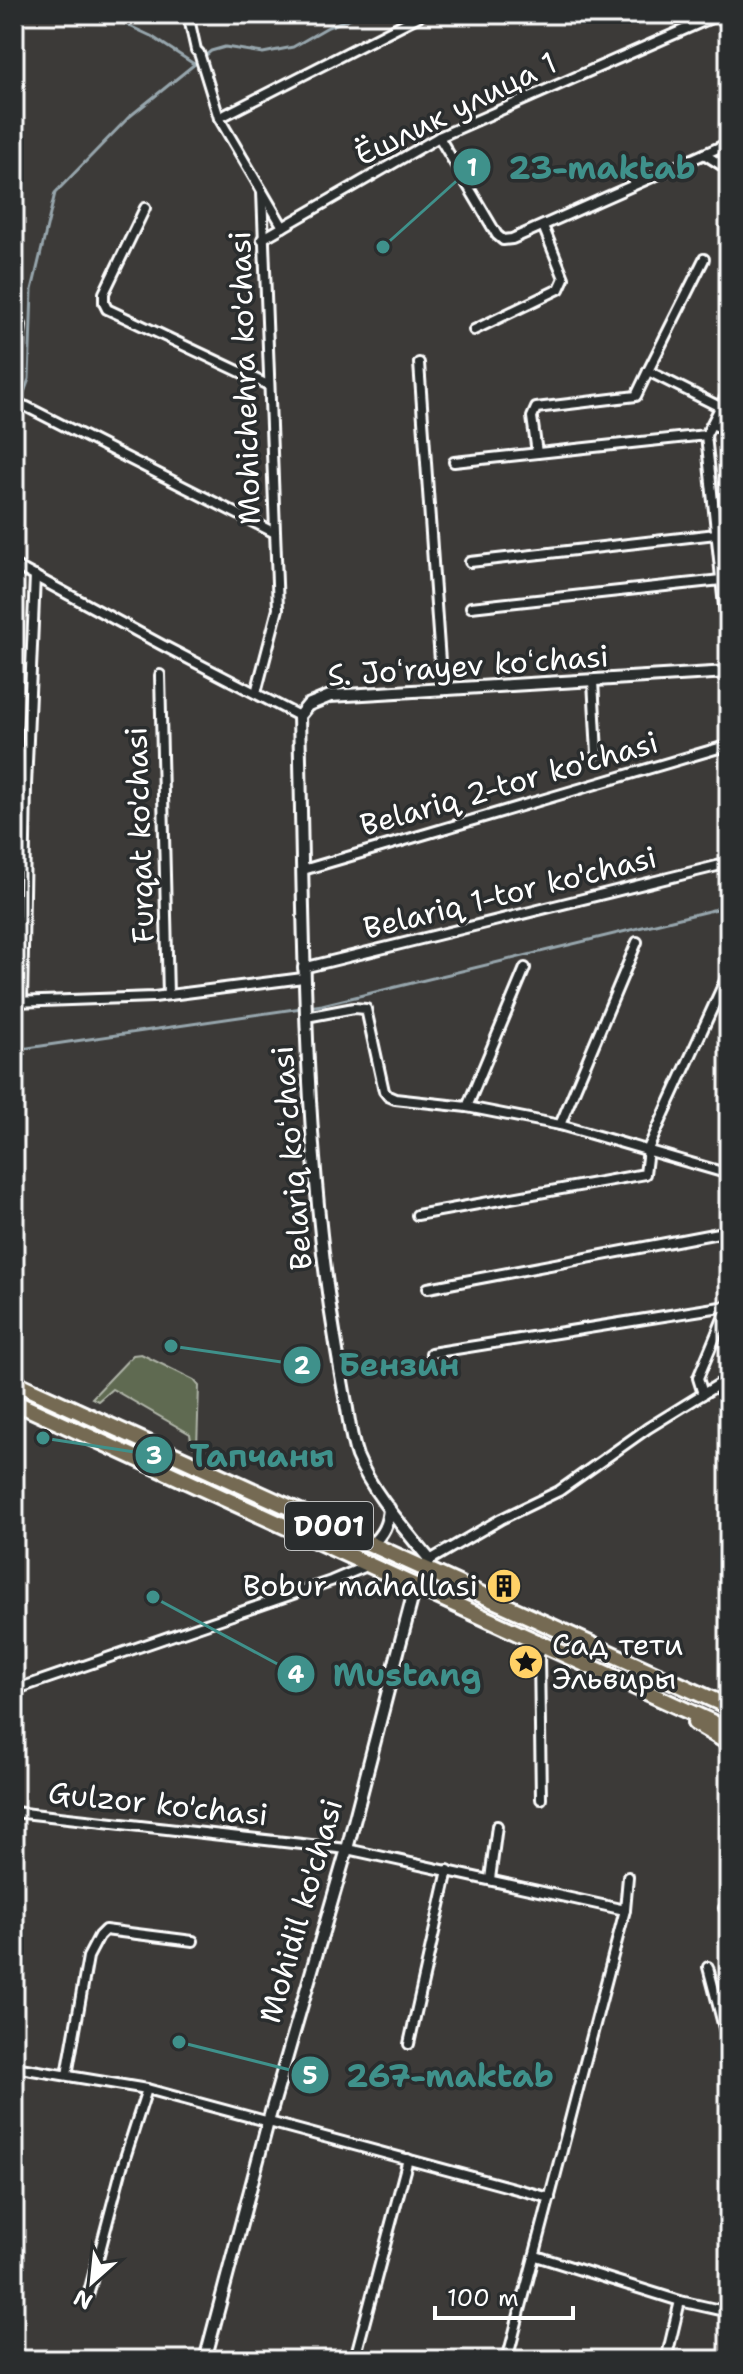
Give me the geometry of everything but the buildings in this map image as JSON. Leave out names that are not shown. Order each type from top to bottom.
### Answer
[{"type":"highway","name":"D001","points":[[14,1382],[371,1545],[428,1565],[729,1707]]},
{"type":"highway","name":"D001","points":[[14,1402],[729,1730]]},
{"type":"highway","points":[[104,1443],[111,1426]]},
{"type":"highway","name":"Mohidil ko'chasi","points":[[418,1587],[428,1565]]},
{"type":"highway","points":[[644,1669],[729,1697]]},
{"type":"highway","points":[[637,1688],[729,1743]]},
{"type":"street","points":[[188,17],[209,14]]},
{"type":"street","points":[[219,118],[411,16],[423,14]]},
{"type":"street","name":"Ёшлик улица 1","points":[[262,239],[439,137],[720,14]]},
{"type":"street","name":"Mohichehra ko'chasi","points":[[188,17],[219,118],[262,191],[278,609],[256,693]]},
{"type":"street","points":[[439,137],[497,235],[503,240],[543,226],[729,143]]},
{"type":"street","points":[[704,154],[729,170]]},
{"type":"street","points":[[262,191],[283,227]]},
{"type":"street","points":[[145,208],[104,293],[107,309],[268,385]]},
{"type":"street","points":[[474,330],[559,289],[564,278],[543,226]]},
{"type":"street","points":[[537,453],[532,417],[536,408],[636,396],[704,259]]},
{"type":"street","points":[[14,385],[21,325]]},
{"type":"street","points":[[419,363],[442,690]]},
{"type":"street","points":[[648,371],[720,407]]},
{"type":"street","points":[[729,390],[706,435],[729,654]]},
{"type":"street","points":[[14,403],[140,463],[275,533]]},
{"type":"street","points":[[712,424],[729,432]]},
{"type":"street","points":[[454,462],[706,435]]},
{"type":"street","points":[[470,562],[716,534]]},
{"type":"street","name":"S. Joʻrayev koʻchasi","points":[[14,565],[299,716],[308,705],[330,696],[729,672]]},
{"type":"street","points":[[18,1002],[35,576]]},
{"type":"street","points":[[471,607],[721,580]]},
{"type":"street","name":"Furqat ko'chasi","points":[[160,675],[168,995]]},
{"type":"street","points":[[593,681],[597,753]]},
{"type":"street","name":"Belariq koʻchasi","points":[[299,716],[303,973],[317,1203],[335,1346],[355,1449],[368,1476],[428,1565]]},
{"type":"street","name":"Belariq 2-tor ko'chasi","points":[[303,870],[729,745]]},
{"type":"street","name":"Belariq 1-tor ko'chasi","points":[[18,1002],[168,995],[303,973],[729,863]]},
{"type":"street","points":[[560,1125],[637,942]]},
{"type":"street","points":[[467,1107],[525,968]]},
{"type":"street","points":[[417,1215],[645,1174],[648,1149],[729,972]]},
{"type":"street","points":[[306,1017],[354,1008],[366,1009],[384,1091],[395,1099],[467,1107],[560,1125],[729,1174]]},
{"type":"street","points":[[428,1288],[729,1231]]},
{"type":"street","points":[[431,1353],[728,1305]]},
{"type":"street","points":[[703,1394],[698,1378],[728,1305]]},
{"type":"street","points":[[428,1565],[501,1519],[559,1491],[648,1428],[729,1378]]},
{"type":"street","points":[[371,1545],[384,1531],[389,1508]]},
{"type":"street","points":[[14,1690],[331,1581],[369,1564]]},
{"type":"street","name":"Mohidil ko'chasi","points":[[205,2360],[268,2122],[347,1849],[412,1599],[418,1587]]},
{"type":"street","points":[[541,1799],[539,1654],[543,1644]]},
{"type":"street","name":"Gulzor ko'chasi","points":[[14,1812],[347,1849],[625,1910]]},
{"type":"street","points":[[490,1879],[497,1826]]},
{"type":"street","points":[[409,2044],[448,1870]]},
{"type":"street","points":[[507,2360],[625,1910],[628,1877]]},
{"type":"street","points":[[67,2075],[88,1957],[99,1936],[105,1930],[193,1941]]},
{"type":"street","points":[[708,1967],[729,2047]]},
{"type":"street","points":[[14,2067],[147,2089],[550,2198]]},
{"type":"street","points":[[88,2296],[122,2167],[147,2089]]},
{"type":"street","points":[[355,2358],[408,2159]]},
{"type":"street","points":[[536,2256],[680,2301],[729,2312]]},
{"type":"street","points":[[666,2360],[680,2301]]},
{"type":"green space","points":[[141,1354],[194,1380],[199,1386],[197,1448],[192,1446],[190,1434],[112,1389],[98,1401],[92,1398],[133,1355]]},
{"type":"waterway","points":[[104,14],[151,36],[194,64]]},
{"type":"waterway","points":[[14,420],[29,379],[32,290],[55,193],[129,117],[211,51],[225,47],[263,53],[293,47],[328,27],[361,14]]},
{"type":"waterway","points":[[14,1050],[322,1005],[729,906]]},
{"type":"place","name":"23-maktab","points":[[383,247]]},
{"type":"place","name":"Бензин","points":[[171,1346]]},
{"type":"place","name":"Тапчаны","points":[[43,1438]]},
{"type":"place","name":"Bobur mahallasi","points":[[504,1586]]},
{"type":"place","name":"Mustang","points":[[153,1597]]},
{"type":"place","name":"Сад тети Эльвиры","points":[[526,1662]]},
{"type":"place","name":"267-maktab","points":[[179,2042]]}]
